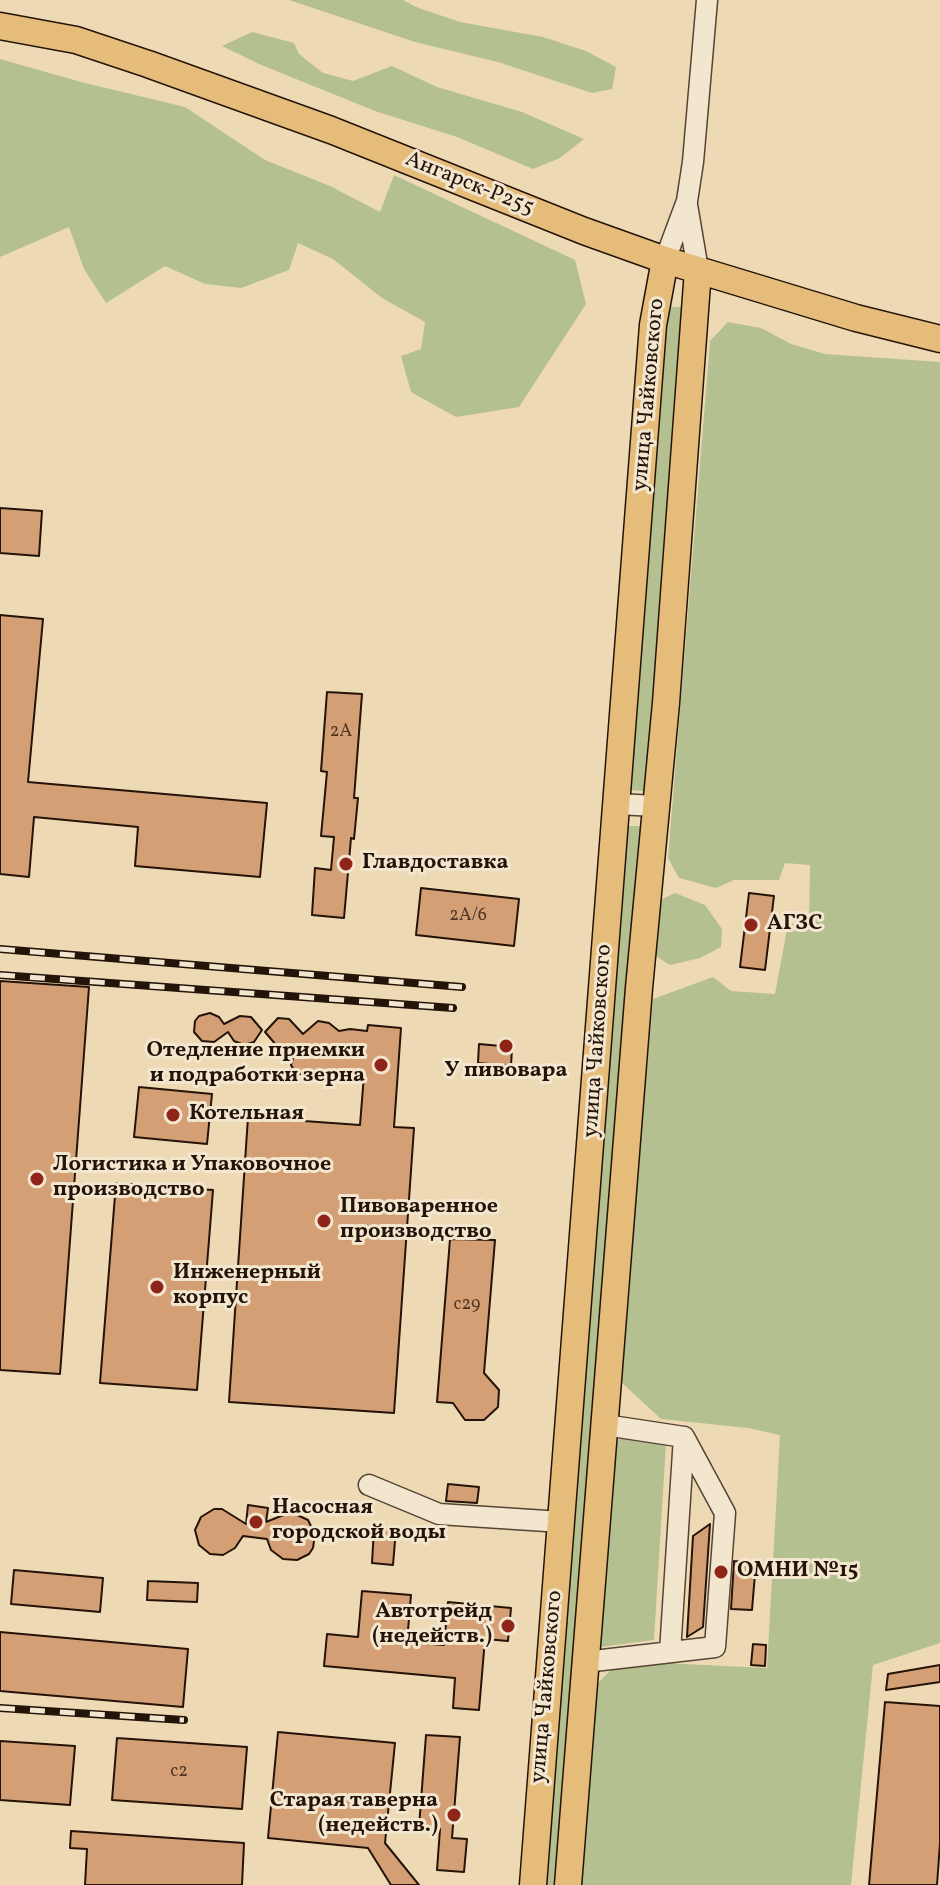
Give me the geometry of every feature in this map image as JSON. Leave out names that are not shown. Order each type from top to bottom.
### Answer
[{"type":"main road","name":"Ангарск-Р255","points":[[0,26],[76,40],[148,64],[331,130],[665,260],[856,318],[940,339]]},
{"type":"main road","name":"улица Чайковского","points":[[533,1885],[653,325],[665,260]]},
{"type":"main road","name":"улица Чайковского","points":[[568,1885],[698,270]]},
{"type":"street","name":"улица Чайковского","points":[[665,260],[687,201],[707,0]]},
{"type":"street","name":"улица Чайковского","points":[[687,201],[698,270]]},
{"type":"street","points":[[617,804],[656,806]]},
{"type":"street","points":[[605,1425],[684,1437]]},
{"type":"street","points":[[670,1652],[684,1437]]},
{"type":"street","points":[[585,1662],[715,1647],[725,1513],[684,1437]]},
{"type":"street","points":[[369,1485],[439,1514],[562,1522]]},
{"type":"green space","points":[[289,0],[403,0],[460,22],[543,37],[586,51],[616,67],[612,89],[592,93],[498,62],[415,42]]},
{"type":"green space","points":[[252,32],[294,43],[299,54],[323,73],[353,81],[392,66],[437,87],[522,112],[584,139],[560,158],[533,169],[457,137],[375,111],[222,46]]},
{"type":"green space","points":[[0,59],[185,107],[265,160],[330,186],[380,212],[394,175],[575,260],[586,304],[519,407],[456,417],[411,392],[401,356],[421,349],[425,322],[382,298],[333,259],[298,243],[289,270],[241,288],[205,284],[165,266],[106,303],[84,269],[69,227],[0,257]]},
{"type":"green space","points":[[665,307],[683,307],[645,791],[625,790]]},
{"type":"green space","points":[[728,322],[761,328],[791,344],[825,354],[940,362],[940,1643],[873,1665],[851,1885],[580,1885],[592,1689],[620,1661],[767,1668],[780,1435],[748,1428],[661,1419],[620,1381],[653,999],[713,977],[731,991],[775,994],[788,924],[809,922],[810,865],[785,863],[779,880],[734,880],[716,888],[679,878],[668,858],[710,341]]},
{"type":"green space","points":[[623,826],[642,826],[559,1885],[542,1885]]},
{"type":"green space","points":[[675,893],[705,905],[722,929],[721,947],[700,958],[670,965],[654,955],[662,899]]},
{"type":"green space","points":[[634,1434],[666,1443],[654,1640],[600,1647],[614,1441]]},
{"type":"building","points":[[0,508],[42,511],[39,556],[0,553]]},
{"type":"building","points":[[0,615],[43,619],[28,782],[267,803],[260,877],[135,866],[138,827],[34,817],[29,877],[0,874]]},
{"type":"building","points":[[327,692],[362,694],[354,798],[358,798],[344,918],[312,915],[315,868],[331,870],[334,837],[321,836],[327,772],[321,771]]},
{"type":"building","points":[[421,888],[519,899],[514,946],[416,935]]},
{"type":"building","points":[[749,893],[774,896],[765,970],[740,967]]},
{"type":"building","name":"Логистика и Упаковочное производство","points":[[0,981],[89,987],[60,1374],[0,1370]]},
{"type":"building","points":[[210,1013],[219,1017],[224,1024],[240,1016],[251,1017],[262,1030],[254,1042],[244,1045],[234,1041],[228,1032],[214,1042],[202,1041],[194,1032],[195,1021],[199,1016]]},
{"type":"building","name":"Пивоваренное производство","points":[[278,1018],[289,1019],[303,1034],[318,1021],[329,1023],[339,1031],[367,1031],[368,1025],[401,1028],[394,1127],[414,1128],[394,1413],[229,1402],[248,1117],[360,1125],[364,1075],[347,1076],[337,1070],[324,1075],[312,1070],[296,1074],[291,1065],[295,1051],[277,1046],[265,1032]]},
{"type":"building","points":[[479,1044],[512,1047],[511,1066],[478,1063]]},
{"type":"building","name":"Котельная","points":[[139,1087],[212,1094],[207,1144],[134,1137]]},
{"type":"building","name":"Инженерный корпус","points":[[116,1183],[213,1190],[197,1390],[100,1383]]},
{"type":"building","points":[[450,1239],[495,1240],[484,1373],[499,1390],[498,1407],[484,1420],[465,1420],[453,1403],[437,1402]]},
{"type":"building","points":[[448,1484],[479,1487],[477,1503],[446,1501]]},
{"type":"building","points":[[248,1505],[268,1508],[266,1522],[286,1514],[308,1520],[315,1534],[309,1554],[297,1560],[283,1559],[271,1550],[267,1539],[243,1536],[235,1548],[223,1555],[210,1554],[199,1545],[195,1530],[201,1517],[214,1509],[222,1509],[246,1524]]},
{"type":"building","points":[[710,1524],[703,1627],[687,1637],[693,1536]]},
{"type":"building","points":[[374,1528],[396,1529],[393,1565],[372,1563]]},
{"type":"building","points":[[734,1561],[756,1562],[752,1610],[731,1609]]},
{"type":"building","points":[[14,1570],[103,1578],[100,1612],[11,1604]]},
{"type":"building","points":[[148,1581],[198,1583],[197,1602],[147,1600]]},
{"type":"building","points":[[362,1591],[411,1595],[407,1642],[444,1645],[448,1602],[511,1608],[508,1641],[485,1639],[479,1710],[453,1708],[455,1678],[324,1666],[327,1634],[358,1637]]},
{"type":"building","points":[[0,1632],[188,1649],[183,1707],[0,1691]]},
{"type":"building","points":[[753,1644],[766,1645],[765,1666],[751,1665]]},
{"type":"building","points":[[940,1665],[940,1682],[886,1690],[888,1674]]},
{"type":"building","points":[[885,1702],[940,1706],[937,1885],[869,1885]]},
{"type":"building","points":[[278,1732],[395,1743],[385,1843],[419,1885],[391,1885],[368,1848],[268,1838]]},
{"type":"building","points":[[426,1735],[460,1737],[452,1838],[467,1839],[464,1872],[437,1870],[440,1829],[419,1827]]},
{"type":"building","points":[[117,1738],[247,1747],[242,1809],[112,1800]]},
{"type":"building","points":[[0,1741],[75,1746],[70,1805],[0,1800]]},
{"type":"building","points":[[71,1831],[244,1843],[242,1885],[85,1885],[87,1849],[70,1848]]},
{"type":"railway","points":[[0,949],[462,987]]},
{"type":"railway","points":[[0,975],[453,1008]]},
{"type":"railway","points":[[0,1708],[184,1720]]},
{"type":"place","name":"Главдоставка","points":[[346,864]]},
{"type":"place","name":"АГЗС","points":[[751,925]]},
{"type":"place","name":"У пивовара","points":[[506,1046]]},
{"type":"place","name":"Отедление приемки и подработки зерна","points":[[381,1065]]},
{"type":"place","name":"Котельная","points":[[173,1115]]},
{"type":"place","name":"Логистика и Упаковочное производство","points":[[37,1179]]},
{"type":"place","name":"Пивоваренное производство","points":[[324,1221]]},
{"type":"place","name":"Инженерный корпус","points":[[157,1287]]},
{"type":"place","name":"Насосная городской воды","points":[[256,1522]]},
{"type":"place","name":"ОМНИ №15","points":[[721,1572]]},
{"type":"place","name":"Автотрейд (недейств.)","points":[[508,1626]]},
{"type":"place","name":"Старая таверна (недейств.)","points":[[454,1815]]}]
